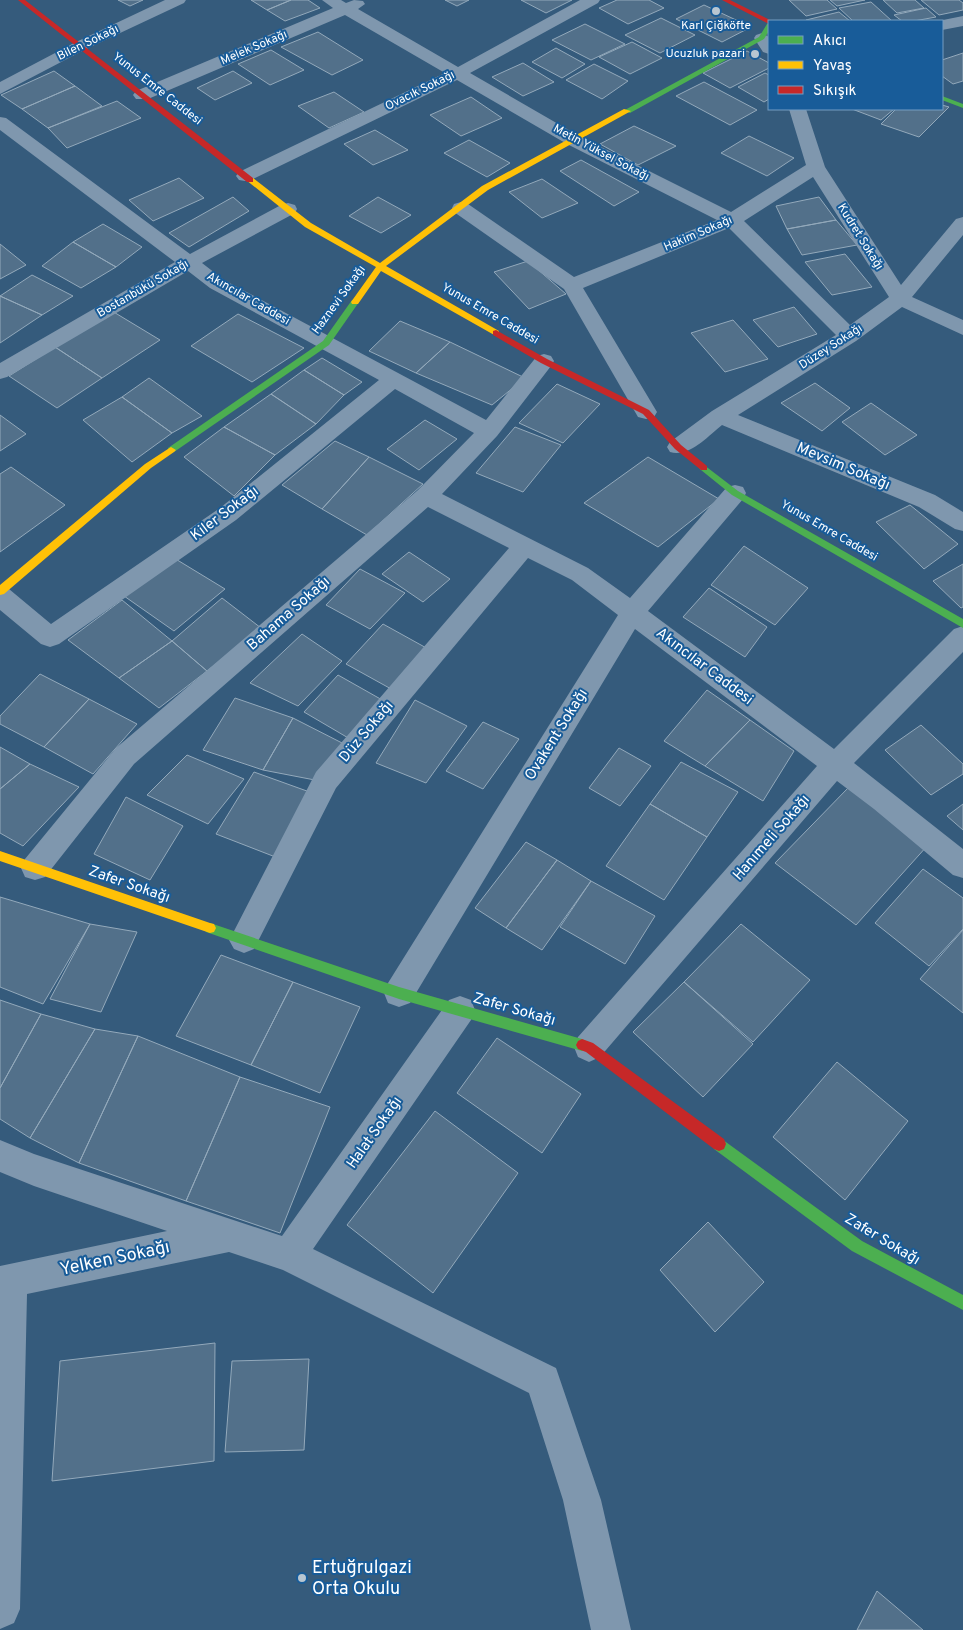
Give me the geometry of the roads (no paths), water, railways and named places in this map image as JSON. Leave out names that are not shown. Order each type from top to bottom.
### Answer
[{"type":"street","name":"Yunus Emre Caddesi","points":[[21,0],[308,225],[544,361],[646,412],[678,448],[734,493],[963,624]]},
{"type":"street","name":"Bilen Sokağı","points":[[0,88],[80,46],[178,0]]},
{"type":"street","name":"Metin Yüksel Sokağı","points":[[330,0],[572,140],[732,220],[849,336]]},
{"type":"street","name":"Melek Sokağı","points":[[142,95],[365,0]]},
{"type":"street","name":"Ovacık Sokağı","points":[[245,176],[458,74],[592,0]]},
{"type":"street","points":[[725,0],[768,33]]},
{"type":"street","points":[[943,25],[963,21]]},
{"type":"street","name":"Haznevi Sokağı","points":[[0,591],[148,466],[326,343],[380,266],[461,208],[485,188],[768,33]]},
{"type":"street","points":[[943,98],[963,106]]},
{"type":"street","name":"Kudret Sokağı","points":[[798,110],[816,167],[900,299]]},
{"type":"street","name":"Akıncılar Caddesi","points":[[0,122],[217,284],[490,431]]},
{"type":"street","name":"Hakim Sokağı","points":[[572,285],[732,220],[816,167]]},
{"type":"street","points":[[461,208],[572,285],[646,412]]},
{"type":"street","name":"Bostanbükü Sokağı","points":[[2,367],[188,262],[288,209]]},
{"type":"street","name":"Düzey Sokağı","points":[[678,448],[720,416],[849,336],[900,299],[963,223]]},
{"type":"street","points":[[900,299],[963,328]]},
{"type":"street","name":"Bahama Sokağı","points":[[35,868],[125,756],[426,496],[490,431],[544,361]]},
{"type":"street","name":"Kiler Sokağı","points":[[0,596],[50,637],[228,514],[393,380]]},
{"type":"street","name":"Mevsim Sokağı","points":[[720,416],[927,501],[963,523]]},
{"type":"street","name":"Ovakent Sokağı","points":[[399,992],[632,613],[734,493]]},
{"type":"street","name":"Akıncılar Caddesi","points":[[426,496],[580,574],[884,802],[963,866]]},
{"type":"street","name":"Düz Sokağı","points":[[244,940],[326,780],[525,546]]},
{"type":"street","name":"Hanımeli Sokağı","points":[[589,1047],[835,765],[963,636]]},
{"type":"street","name":"Zafer Sokağı","points":[[0,856],[399,992],[589,1047],[857,1246],[963,1303]]},
{"type":"street","name":"Halat Sokağı","points":[[289,1256],[460,1010]]},
{"type":"street","points":[[0,1156],[34,1170],[289,1256],[544,1381],[582,1500],[611,1630]]},
{"type":"street","name":"Yelken Sokağı","points":[[5,1282],[230,1235]]},
{"type":"street","points":[[0,1609],[5,1282]]},
{"type":"place","name":"Karl Çiğköfte","points":[[716,11]]},
{"type":"place","name":"Ucuzluk pazari","points":[[755,54]]},
{"type":"place","name":"Ertuğrulgazi Orta Okulu","points":[[302,1578]]}]
